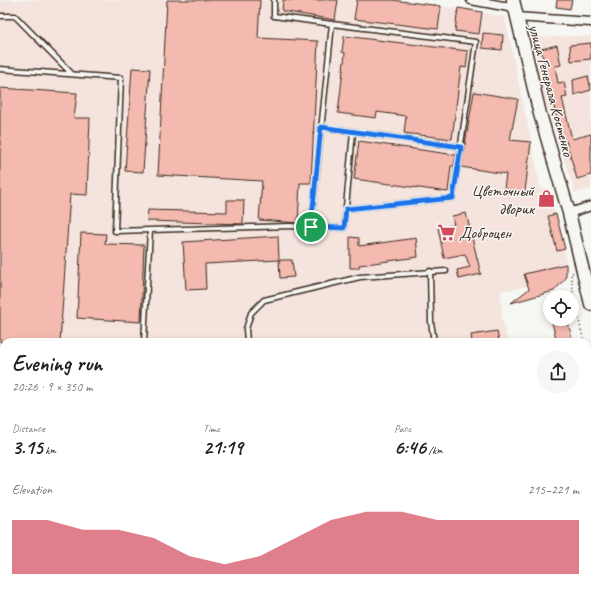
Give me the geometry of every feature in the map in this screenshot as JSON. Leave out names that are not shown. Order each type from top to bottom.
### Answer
[{"type":"main road","name":"улица Генерала Костенко","points":[[515,8],[540,114],[569,213],[591,304]]},
{"type":"street","points":[[471,0],[591,22]]},
{"type":"street","points":[[569,213],[591,206]]},
{"type":"lane","points":[[274,0],[274,16],[476,42],[453,198],[346,209]]},
{"type":"lane","points":[[0,16],[15,16],[72,74]]},
{"type":"lane","points":[[311,227],[332,24]]},
{"type":"lane","points":[[0,70],[120,78],[115,231],[311,227],[344,228],[353,132]]},
{"type":"lane","points":[[321,127],[461,147]]},
{"type":"lane","points":[[144,338],[150,230]]},
{"type":"lane","points":[[430,271],[431,322],[433,338]]},
{"type":"lane","points":[[247,338],[246,329],[251,313],[264,300],[360,277],[446,271]]},
{"type":"path","points":[[571,274],[574,298],[583,338]]},
{"type":"shaded area","points":[[0,0],[392,0],[482,12],[505,17],[541,189],[548,188],[565,249],[566,264],[525,274],[528,286],[501,291],[502,319],[507,338],[0,338]]},
{"type":"shaded area","points":[[591,36],[591,189],[575,193],[536,71],[535,37]]},
{"type":"building","points":[[167,0],[260,0],[258,38],[318,41],[311,183],[300,183],[298,223],[259,220],[262,181],[158,175]]},
{"type":"building","points":[[283,0],[338,0],[335,20],[282,11]]},
{"type":"building","points":[[357,0],[392,0],[441,6],[438,29],[354,19]]},
{"type":"building","points":[[557,0],[572,0],[570,9],[556,7]]},
{"type":"building","points":[[458,8],[482,12],[479,34],[455,31]]},
{"type":"building","points":[[483,33],[503,35],[502,50],[482,48]]},
{"type":"building","points":[[344,36],[468,51],[466,68],[461,67],[452,139],[404,133],[406,116],[377,112],[376,118],[338,113],[345,53],[342,52]]},
{"type":"building","points":[[591,43],[591,59],[571,61],[570,45]]},
{"type":"building","points":[[557,45],[561,65],[555,66],[558,83],[564,82],[567,97],[562,98],[572,139],[591,134],[591,175],[577,179],[566,141],[562,142],[541,49]]},
{"type":"building","points":[[132,68],[150,69],[143,172],[125,171]]},
{"type":"building","points":[[588,76],[591,90],[574,95],[573,80]]},
{"type":"building","points":[[0,88],[77,93],[74,118],[90,118],[87,195],[70,194],[60,338],[0,338]]},
{"type":"building","points":[[474,92],[518,99],[510,140],[531,142],[525,191],[504,189],[506,174],[461,167]]},
{"type":"building","points":[[359,141],[456,155],[454,166],[451,166],[448,192],[354,179]]},
{"type":"building","points":[[227,200],[244,200],[243,224],[147,221],[148,210],[227,212]]},
{"type":"building","points":[[466,213],[481,274],[459,279],[457,270],[470,267],[465,254],[444,258],[438,228],[454,225],[452,216]]},
{"type":"building","points":[[556,214],[565,249],[557,251],[548,216]]},
{"type":"building","points":[[81,233],[106,234],[105,244],[144,245],[141,322],[77,318]]},
{"type":"building","points":[[278,236],[279,260],[205,264],[206,289],[186,290],[183,242]]},
{"type":"building","points":[[350,237],[359,238],[359,246],[416,238],[418,257],[359,265],[359,268],[350,268]]},
{"type":"building","points":[[279,260],[292,260],[294,277],[280,278]]},
{"type":"building","points":[[566,264],[565,279],[555,290],[543,290],[543,294],[511,303],[529,289],[524,274]]},
{"type":"building","points":[[553,326],[569,326],[572,338],[556,338]]},
{"type":"building","points":[[497,331],[498,338],[471,338],[471,335]]},
{"type":"place","name":"Цветочный дворик","points":[[547,199]]},
{"type":"place","name":"Доброцен","points":[[446,232]]},
{"type":"route","points":[[321,127],[461,147],[453,198],[346,209],[344,228],[311,227],[321,127]]}]
